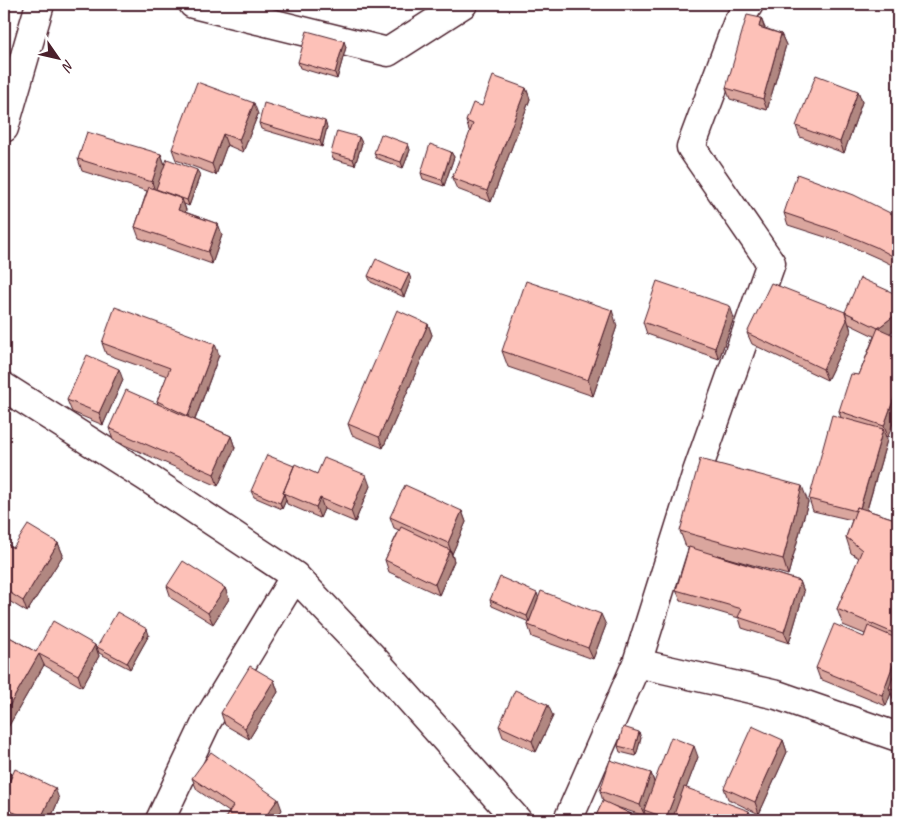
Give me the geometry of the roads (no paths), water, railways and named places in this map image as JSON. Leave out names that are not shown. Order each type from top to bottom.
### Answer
[{"type":"street","points":[[4,128],[40,4]]},
{"type":"street","points":[[193,4],[388,52],[463,4]]},
{"type":"street","points":[[568,820],[637,663],[697,472],[771,263],[691,147],[737,24],[749,4]]},
{"type":"street","points":[[4,387],[146,477],[295,576],[373,658],[517,820]]},
{"type":"street","points":[[160,820],[207,722],[295,576]]},
{"type":"street","points":[[637,663],[777,695],[898,737]]}]
